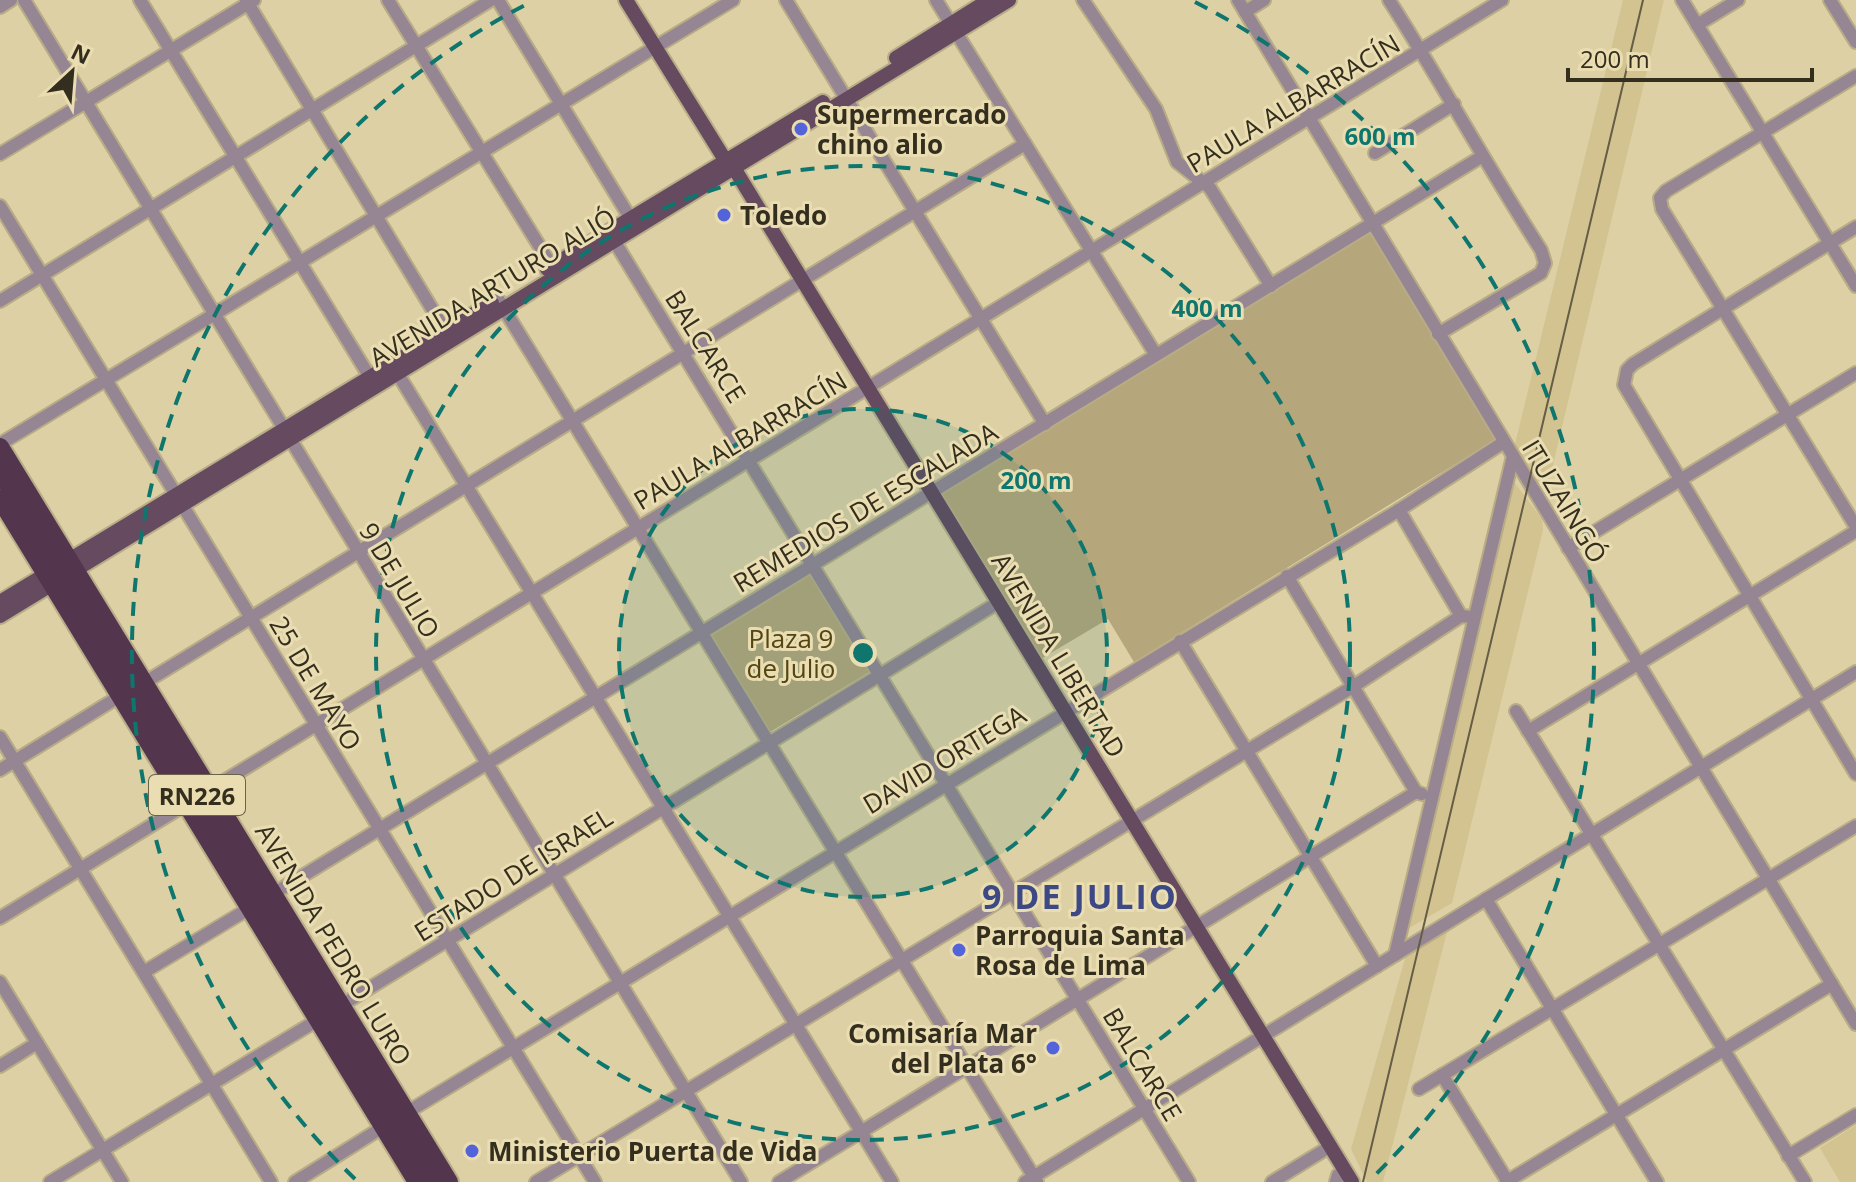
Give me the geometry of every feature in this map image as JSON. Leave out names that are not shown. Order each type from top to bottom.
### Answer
[{"type":"highway","name":"AVENIDA PEDRO LURO","points":[[0,446],[120,696],[273,894],[383,1127],[417,1182]]},
{"type":"highway","name":"AVENIDA PEDRO LURO","points":[[0,472],[433,1182]]},
{"type":"highway","name":"AVENIDA PEDRO LURO","points":[[0,499],[144,683],[250,908],[406,1113],[449,1182]]},
{"type":"main road","name":"AVENIDA LIBERTAD","points":[[626,0],[1259,1038],[1327,1148],[1352,1182]]},
{"type":"main road","name":"AVENIDA ARTURO ALIÓ","points":[[953,28],[989,0]]},
{"type":"main road","name":"AVENIDA ARTURO ALIÓ","points":[[0,602],[60,572],[727,164],[953,28],[1009,0]]},
{"type":"main road","name":"AVENIDA ARTURO ALIÓ","points":[[0,616],[60,572]]},
{"type":"main road","name":"AVENIDA LIBERTAD","points":[[1327,1148],[1339,1180]]},
{"type":"street","points":[[0,7],[11,0]]},
{"type":"street","name":"9 DE JULIO","points":[[24,0],[741,1182]]},
{"type":"street","points":[[140,0],[372,382]]},
{"type":"street","points":[[388,0],[555,270]]},
{"type":"street","points":[[0,301],[491,0]]},
{"type":"street","points":[[498,0],[633,222]]},
{"type":"street","points":[[0,446],[733,0]]},
{"type":"street","points":[[786,0],[1045,424]]},
{"type":"street","points":[[936,0],[1156,355]]},
{"type":"street","points":[[1083,0],[1156,109],[1177,162],[1205,182],[1271,286]]},
{"type":"street","points":[[1242,6],[1264,0]]},
{"type":"street","points":[[1389,0],[1454,104],[1481,157],[1541,250],[1545,263],[1541,273],[1438,334]]},
{"type":"street","name":"PAULA ALBARRACÍN","points":[[0,918],[1502,0]]},
{"type":"street","points":[[1682,0],[1856,286]]},
{"type":"street","points":[[1697,25],[1738,0]]},
{"type":"street","points":[[1830,0],[1856,42]]},
{"type":"street","points":[[0,154],[250,1],[448,335]]},
{"type":"street","name":"ITUZAINGÓ","points":[[1242,6],[1856,1024]]},
{"type":"street","points":[[1528,731],[1856,529],[1662,209],[1660,198],[1666,191],[1856,76]]},
{"type":"street","points":[[1375,153],[1454,104]]},
{"type":"street","points":[[144,683],[797,280],[1025,144]]},
{"type":"street","name":"REMEDIOS DE ESCALADA","points":[[273,894],[1481,157]]},
{"type":"street","name":"25 DE MAYO","points":[[0,206],[595,1182]]},
{"type":"street","points":[[1856,227],[1633,364],[1624,378],[1625,392],[1856,774]]},
{"type":"street","name":"BALCARCE","points":[[611,236],[1189,1182]]},
{"type":"street","points":[[501,303],[836,850],[1032,1180],[1856,672]]},
{"type":"street","points":[[394,368],[892,1182]]},
{"type":"street","points":[[1568,548],[1856,373]]},
{"type":"street","name":"DAVID ORTEGA","points":[[406,1113],[1399,510],[1504,442]]},
{"type":"street","points":[[1395,955],[1467,616],[1513,456]]},
{"type":"street","points":[[1399,510],[1467,616]]},
{"type":"street","points":[[1287,576],[1416,792],[1431,797]]},
{"type":"street","name":"ESTADO DE ISRAEL","points":[[50,1182],[995,604]]},
{"type":"street","points":[[536,1182],[1467,616]]},
{"type":"street","points":[[1180,641],[1377,966]]},
{"type":"street","points":[[0,770],[120,696]]},
{"type":"street","points":[[1516,711],[1805,1182]]},
{"type":"street","points":[[0,737],[271,1182]]},
{"type":"street","points":[[779,1182],[1416,792]]},
{"type":"street","points":[[1419,1089],[1856,826]]},
{"type":"street","points":[[1486,899],[1657,1182]]},
{"type":"street","points":[[144,972],[250,908]]},
{"type":"street","points":[[0,982],[122,1182]]},
{"type":"street","points":[[1442,1075],[1507,1182],[1832,984]]},
{"type":"street","points":[[0,1066],[37,1043]]},
{"type":"street","points":[[1788,1156],[1856,1115]]},
{"type":"street","points":[[295,1182],[383,1127]]},
{"type":"street","points":[[1272,1182],[1327,1148]]},
{"type":"shaded area","points":[[1623,0],[1664,0],[1546,494],[1515,444]]},
{"type":"shaded area","points":[[1511,478],[1542,519],[1543,530],[1452,903],[1404,931]]},
{"type":"shaded area","points":[[1448,928],[1383,1182],[1367,1182],[1351,1149],[1406,955]]},
{"type":"shaded area","points":[[1856,1125],[1856,1182],[1840,1182],[1820,1148]]},
{"type":"green space","points":[[1371,231],[1496,439],[1134,662],[1108,619],[1039,660],[941,497],[942,492]]},
{"type":"green space","name":"Plaza 9 de Julio","points":[[812,574],[871,671],[770,732],[711,636]]},
{"type":"railway","points":[[1363,1182],[1643,0]]},
{"type":"place","name":"Supermercado chino alio","points":[[801,129]]},
{"type":"place","name":"Toledo","points":[[724,215]]},
{"type":"place","name":"Parroquia Santa Rosa de Lima","points":[[959,950]]},
{"type":"place","name":"Comisaría Mar del Plata 6°","points":[[1053,1048]]},
{"type":"place","name":"Ministerio Puerta de Vida","points":[[472,1151]]},
{"type":"district","name":"9 DE JULIO","points":[[1080,896]]}]
